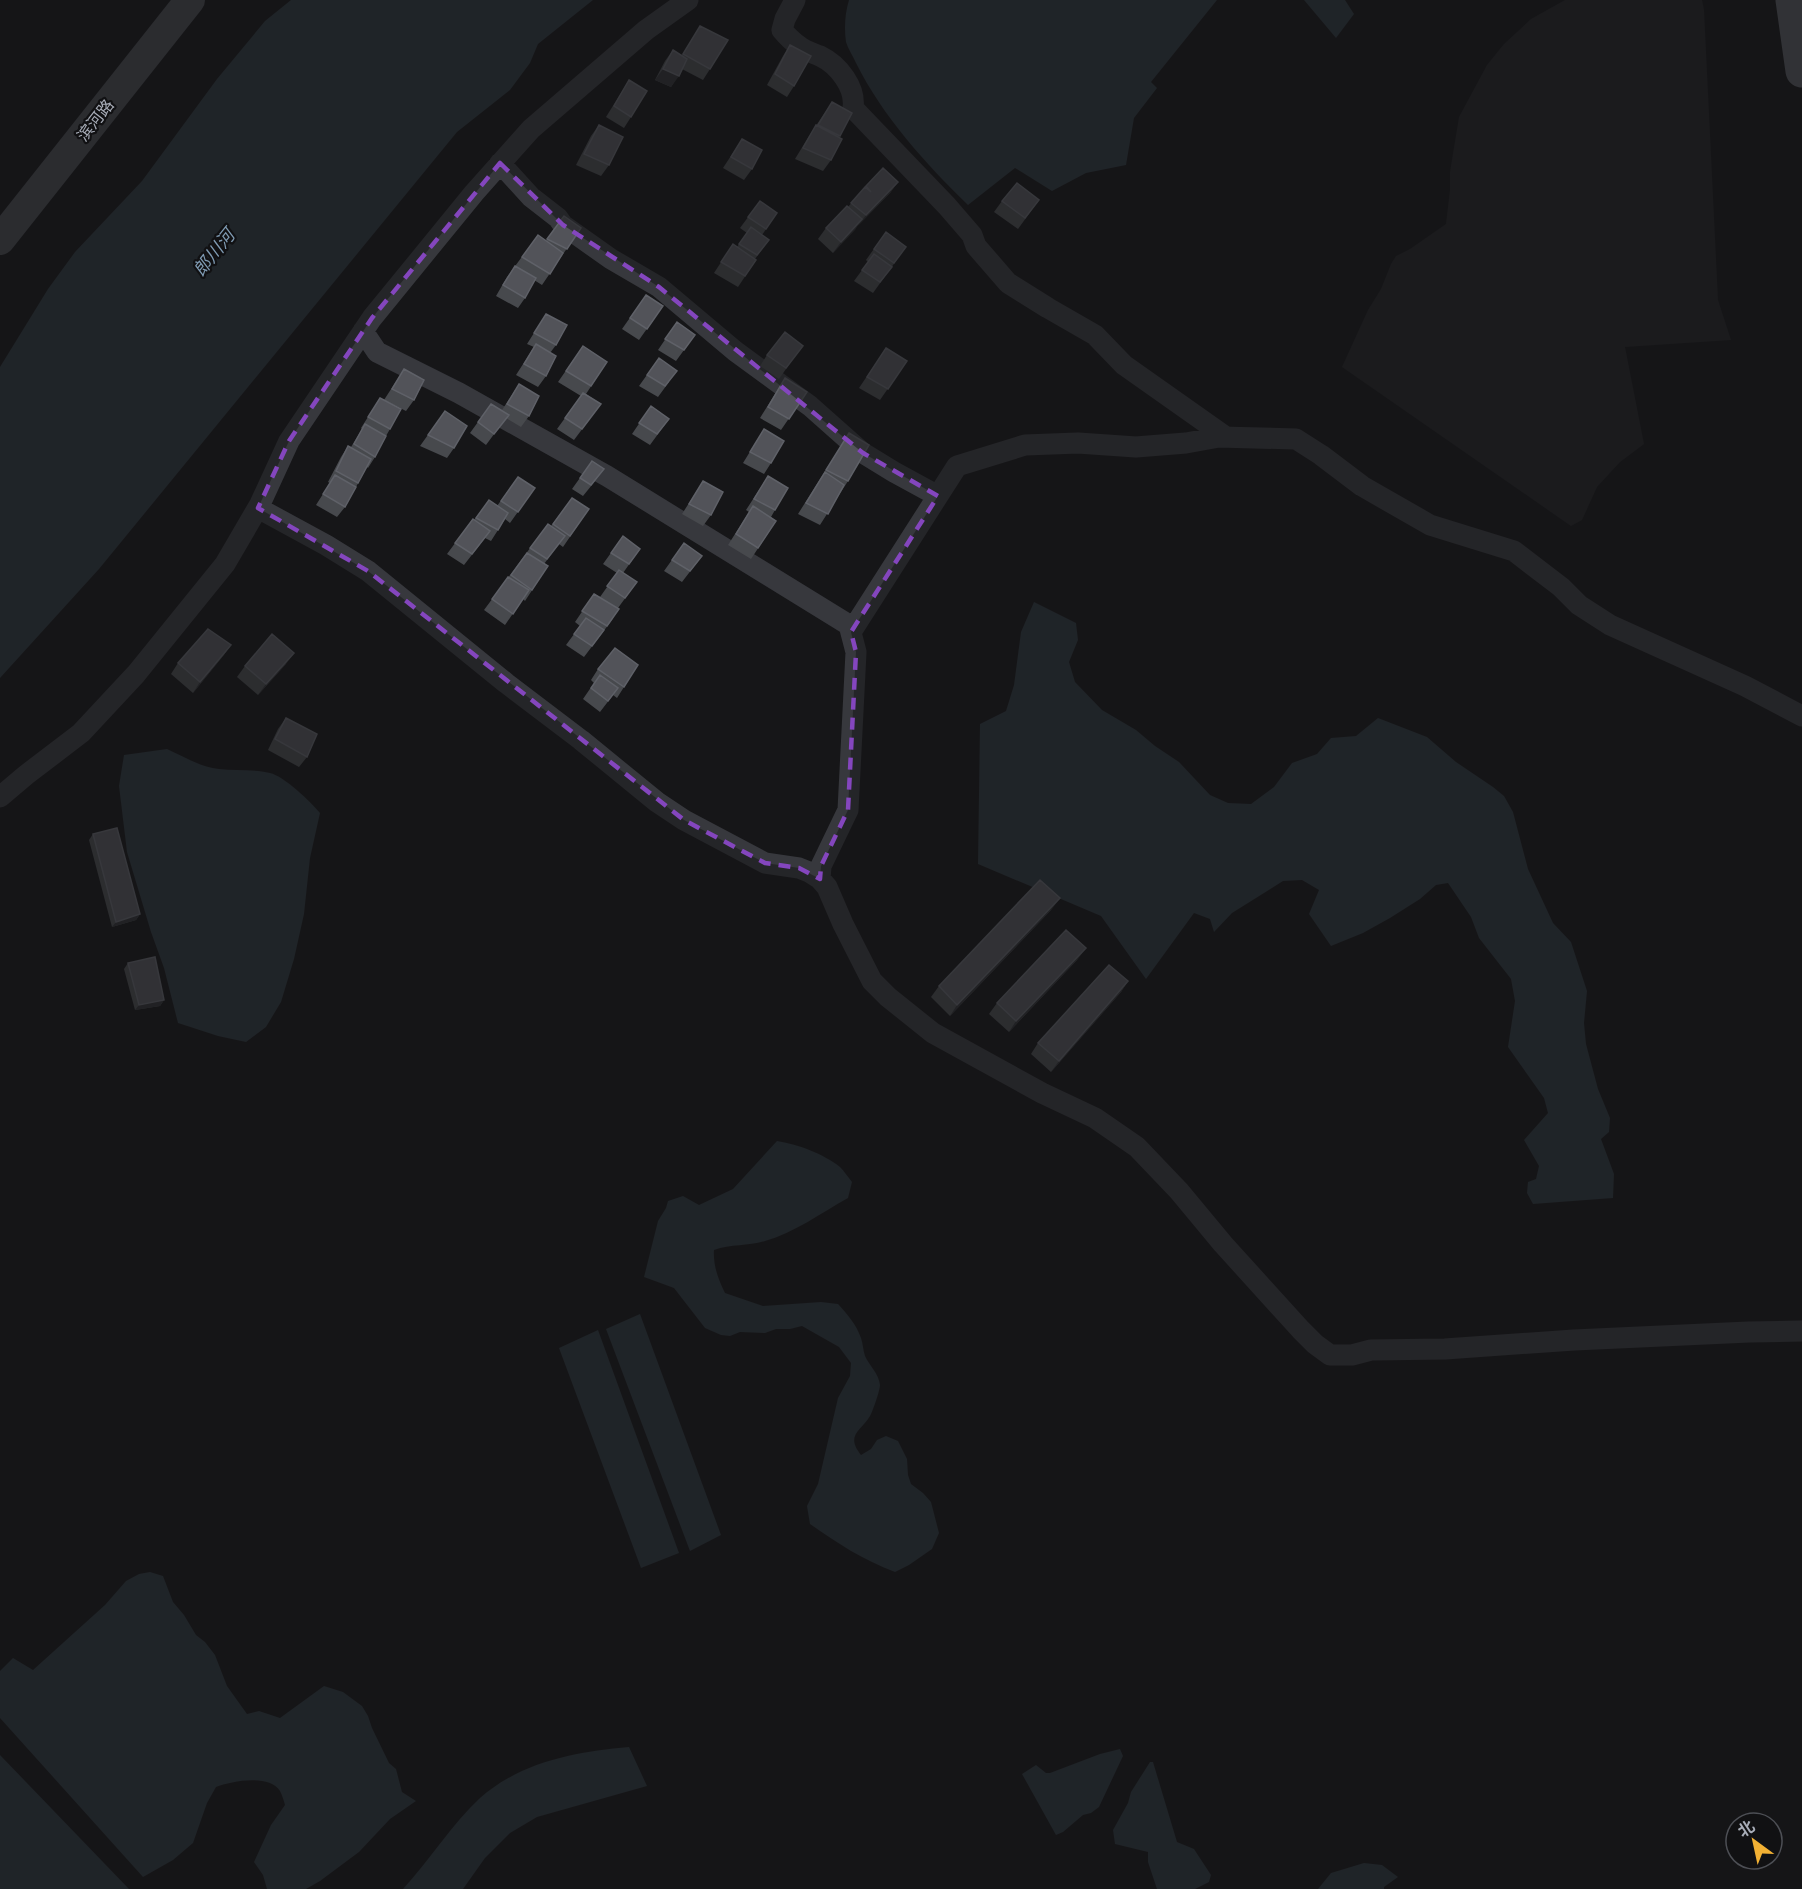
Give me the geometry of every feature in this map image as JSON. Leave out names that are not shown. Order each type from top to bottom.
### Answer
[{"type":"main road","points":[[1792,0],[1802,71]]},
{"type":"street","name":"滨河路","points":[[0,240],[190,0]]},
{"type":"street","points":[[0,797],[81,733],[136,674],[225,564],[258,508],[289,441],[363,331],[500,163],[540,121],[646,30],[688,0]]},
{"type":"street","points":[[795,0],[782,30],[797,45],[836,66],[852,93],[853,108],[972,234],[976,246],[1008,283],[1095,335],[1124,365],[1226,437]]},
{"type":"street","points":[[500,163],[531,197],[558,218],[562,225],[610,259],[659,287],[735,351],[810,406],[863,453],[938,496]]},
{"type":"street","points":[[363,331],[377,352],[459,393],[607,476],[843,619],[849,625],[856,652],[848,810],[820,866],[820,879]]},
{"type":"street","points":[[851,632],[957,466],[1025,445],[1077,443],[1136,447],[1186,443],[1219,437],[1296,439],[1362,486],[1430,525],[1514,551],[1561,587],[1579,605],[1610,625],[1745,686],[1802,716]]},
{"type":"street","points":[[258,508],[368,571],[657,802],[684,820],[765,863],[799,868],[820,879],[827,887],[872,981],[888,997],[933,1033],[1042,1093],[1095,1118],[1137,1147],[1315,1344],[1330,1354],[1352,1355],[1371,1350],[1445,1349],[1574,1340],[1802,1331]]},
{"type":"highlighted area","points":[[500,163],[563,225],[659,287],[863,453],[938,496],[851,632],[856,652],[848,810],[821,866],[820,879],[799,868],[765,863],[684,820],[368,571],[258,508],[289,441],[372,318]]},
{"type":"shaded area","points":[[1565,0],[1702,0],[1718,300],[1731,340],[1625,347],[1644,444],[1620,462],[1597,487],[1582,520],[1571,526],[1342,367],[1396,256],[1446,224],[1450,172],[1459,117],[1487,65],[1504,44],[1531,19]]},
{"type":"water","name":"郎川河","points":[[291,0],[593,0],[538,44],[530,63],[510,90],[457,132],[99,569],[0,678],[0,367],[48,289],[75,252],[142,181],[217,79],[265,21]]},
{"type":"water","points":[[849,0],[1217,0],[1151,82],[1157,88],[1134,118],[1126,165],[1086,173],[1052,191],[1015,168],[968,205],[906,138],[867,83],[846,42],[845,21]]},
{"type":"water","points":[[1304,0],[1345,0],[1354,14],[1336,38]]},
{"type":"water","points":[[1034,602],[1076,623],[1078,640],[1069,662],[1075,682],[1102,710],[1136,730],[1179,762],[1210,795],[1228,803],[1251,804],[1274,787],[1292,763],[1317,754],[1331,738],[1356,736],[1378,718],[1427,737],[1456,762],[1504,796],[1513,812],[1528,869],[1553,923],[1571,942],[1587,991],[1584,1023],[1586,1044],[1598,1089],[1610,1118],[1609,1132],[1601,1139],[1614,1174],[1613,1198],[1533,1204],[1527,1193],[1528,1182],[1536,1179],[1539,1166],[1524,1140],[1548,1113],[1544,1098],[1508,1047],[1515,1001],[1511,979],[1479,938],[1471,917],[1448,883],[1436,885],[1420,899],[1390,918],[1363,933],[1331,946],[1309,914],[1319,890],[1302,880],[1283,881],[1232,913],[1214,932],[1210,919],[1194,913],[1146,979],[1101,916],[978,864],[980,724],[1006,711],[1014,685],[1021,632]]},
{"type":"water","points":[[167,749],[212,768],[257,771],[276,775],[297,790],[320,813],[310,858],[304,914],[281,1002],[266,1027],[246,1042],[178,1023],[164,968],[127,852],[119,786],[124,755]]},
{"type":"water","points":[[777,1141],[810,1150],[840,1167],[852,1182],[848,1198],[797,1228],[776,1237],[759,1243],[714,1250],[716,1272],[725,1293],[763,1306],[821,1302],[838,1304],[854,1324],[861,1338],[865,1356],[876,1373],[880,1385],[871,1413],[854,1438],[856,1448],[861,1455],[871,1449],[877,1440],[886,1436],[898,1441],[907,1459],[911,1484],[931,1502],[939,1533],[932,1549],[895,1572],[851,1551],[810,1524],[807,1506],[818,1484],[838,1398],[850,1376],[851,1363],[839,1347],[802,1326],[776,1329],[765,1333],[740,1332],[730,1336],[721,1335],[705,1328],[674,1288],[644,1277],[658,1221],[668,1201],[683,1196],[699,1205],[733,1189]]},
{"type":"water","points":[[640,1314],[721,1535],[690,1551],[606,1329]]},
{"type":"water","points":[[598,1330],[679,1553],[641,1568],[559,1348]]},
{"type":"water","points":[[150,1572],[163,1576],[173,1602],[196,1635],[215,1655],[227,1686],[247,1714],[259,1711],[280,1718],[324,1686],[343,1692],[362,1706],[389,1763],[396,1769],[402,1792],[416,1801],[390,1819],[359,1852],[306,1889],[267,1889],[263,1875],[254,1862],[271,1825],[285,1805],[280,1791],[268,1782],[250,1780],[216,1787],[207,1803],[193,1843],[173,1860],[143,1877],[0,1718],[0,1671],[13,1658],[33,1670],[105,1605],[126,1581],[139,1574]]},
{"type":"water","points":[[629,1747],[647,1786],[537,1817],[510,1833],[485,1858],[463,1889],[403,1889],[469,1808],[496,1785],[550,1760]]},
{"type":"water","points":[[1120,1749],[1123,1756],[1099,1807],[1083,1815],[1056,1835],[1022,1774],[1036,1765],[1046,1773],[1050,1773]]},
{"type":"water","points":[[0,1755],[129,1889],[0,1889]]},
{"type":"water","points":[[1150,1762],[1153,1762],[1177,1842],[1194,1849],[1211,1875],[1209,1882],[1195,1889],[1157,1889],[1148,1862],[1148,1852],[1115,1844],[1113,1830],[1128,1803],[1131,1792]]},
{"type":"water","points":[[1364,1863],[1382,1865],[1398,1877],[1384,1889],[1318,1889],[1331,1873]]},
{"type":"building","points":[[700,26],[728,40],[710,69],[683,54]]},
{"type":"building","points":[[790,45],[811,56],[794,86],[775,74]]},
{"type":"building","points":[[673,50],[687,59],[679,76],[663,69]]},
{"type":"building","points":[[629,80],[647,91],[631,117],[614,106]]},
{"type":"building","points":[[832,102],[852,113],[840,136],[818,125]]},
{"type":"building","points":[[599,125],[623,137],[609,165],[584,154]]},
{"type":"building","points":[[816,125],[842,139],[831,160],[803,148]]},
{"type":"building","points":[[742,139],[762,150],[752,169],[731,157]]},
{"type":"building","points":[[883,168],[898,182],[866,215],[851,203],[865,187],[871,192],[866,186]]},
{"type":"building","points":[[1017,183],[1039,200],[1025,218],[1002,201]]},
{"type":"building","points":[[760,201],[777,213],[766,229],[748,217]]},
{"type":"building","points":[[847,206],[862,219],[841,242],[826,228]]},
{"type":"building","points":[[564,216],[581,228],[567,249],[547,239]]},
{"type":"building","points":[[751,227],[769,240],[757,255],[739,244]]},
{"type":"building","points":[[886,232],[906,247],[894,263],[874,249]]},
{"type":"building","points":[[538,235],[563,253],[550,274],[522,257]]},
{"type":"building","points":[[733,244],[756,260],[745,276],[721,262]]},
{"type":"building","points":[[874,254],[892,267],[880,282],[862,270]]},
{"type":"building","points":[[515,266],[536,278],[525,298],[503,285]]},
{"type":"building","points":[[646,295],[663,306],[647,329],[630,318]]},
{"type":"building","points":[[546,314],[567,325],[556,345],[534,333]]},
{"type":"building","points":[[677,322],[695,335],[684,350],[665,339]]},
{"type":"building","points":[[785,332],[803,346],[786,368],[767,355]]},
{"type":"building","points":[[536,344],[556,356],[546,376],[524,364]]},
{"type":"building","points":[[583,346],[607,362],[591,386],[566,371]]},
{"type":"building","points":[[886,348],[907,361],[888,389],[867,377]]},
{"type":"building","points":[[659,358],[677,371],[665,386],[647,375]]},
{"type":"building","points":[[404,369],[424,380],[414,400],[392,389]]},
{"type":"building","points":[[785,378],[807,392],[789,419],[768,407]]},
{"type":"building","points":[[519,384],[539,396],[529,416],[507,404]]},
{"type":"building","points":[[583,393],[601,404],[582,429],[565,418]]},
{"type":"building","points":[[380,398],[401,409],[390,429],[368,417]]},
{"type":"building","points":[[491,404],[509,415],[494,434],[478,422]]},
{"type":"building","points":[[651,406],[669,419],[657,434],[639,423]]},
{"type":"building","points":[[445,411],[467,426],[454,448],[428,435]]},
{"type":"building","points":[[365,424],[386,436],[375,457],[354,444]]},
{"type":"building","points":[[764,429],[784,441],[771,463],[750,452]]},
{"type":"building","points":[[849,433],[869,445],[848,481],[826,470]]},
{"type":"building","points":[[348,446],[371,459],[358,483],[336,471]]},
{"type":"building","points":[[592,461],[604,469],[591,485],[580,478]]},
{"type":"building","points":[[825,472],[844,485],[828,514],[806,503]]},
{"type":"building","points":[[335,475],[356,487],[345,507],[323,494]]},
{"type":"building","points":[[768,476],[788,488],[775,510],[754,499]]},
{"type":"building","points":[[518,477],[535,488],[518,512],[501,501]]},
{"type":"building","points":[[703,481],[723,492],[711,515],[689,504]]},
{"type":"building","points":[[572,498],[589,509],[570,536],[553,524]]},
{"type":"building","points":[[489,500],[508,513],[498,530],[476,518]]},
{"type":"building","points":[[753,506],[776,521],[758,548],[736,534]]},
{"type":"building","points":[[473,519],[490,531],[472,554],[455,543]]},
{"type":"building","points":[[548,524],[565,536],[547,559],[530,548]]},
{"type":"building","points":[[623,536],[640,549],[629,564],[611,553]]},
{"type":"building","points":[[684,543],[702,556],[690,571],[672,560]]},
{"type":"building","points":[[527,553],[548,566],[532,590],[511,575]]},
{"type":"building","points":[[619,570],[637,582],[625,598],[607,586]]},
{"type":"building","points":[[508,577],[529,590],[513,614],[492,599]]},
{"type":"building","points":[[594,594],[619,609],[607,626],[582,611]]},
{"type":"building","points":[[586,618],[604,630],[592,646],[574,634]]},
{"type":"building","points":[[208,629],[231,645],[200,682],[178,663]]},
{"type":"building","points":[[272,634],[294,653],[266,684],[245,666]]},
{"type":"building","points":[[615,648],[638,665],[624,687],[598,669]]},
{"type":"building","points":[[600,675],[618,688],[608,701],[591,688]]},
{"type":"building","points":[[286,718],[317,734],[307,757],[275,739]]},
{"type":"building","points":[[117,828],[140,914],[116,922],[93,834]]},
{"type":"building","points":[[1040,880],[1060,898],[957,1005],[939,986]]},
{"type":"building","points":[[1066,930],[1086,948],[1016,1021],[997,1003]]},
{"type":"building","points":[[155,957],[164,1000],[139,1005],[128,963]]},
{"type":"building","points":[[1109,965],[1128,981],[1059,1061],[1038,1043]]}]
